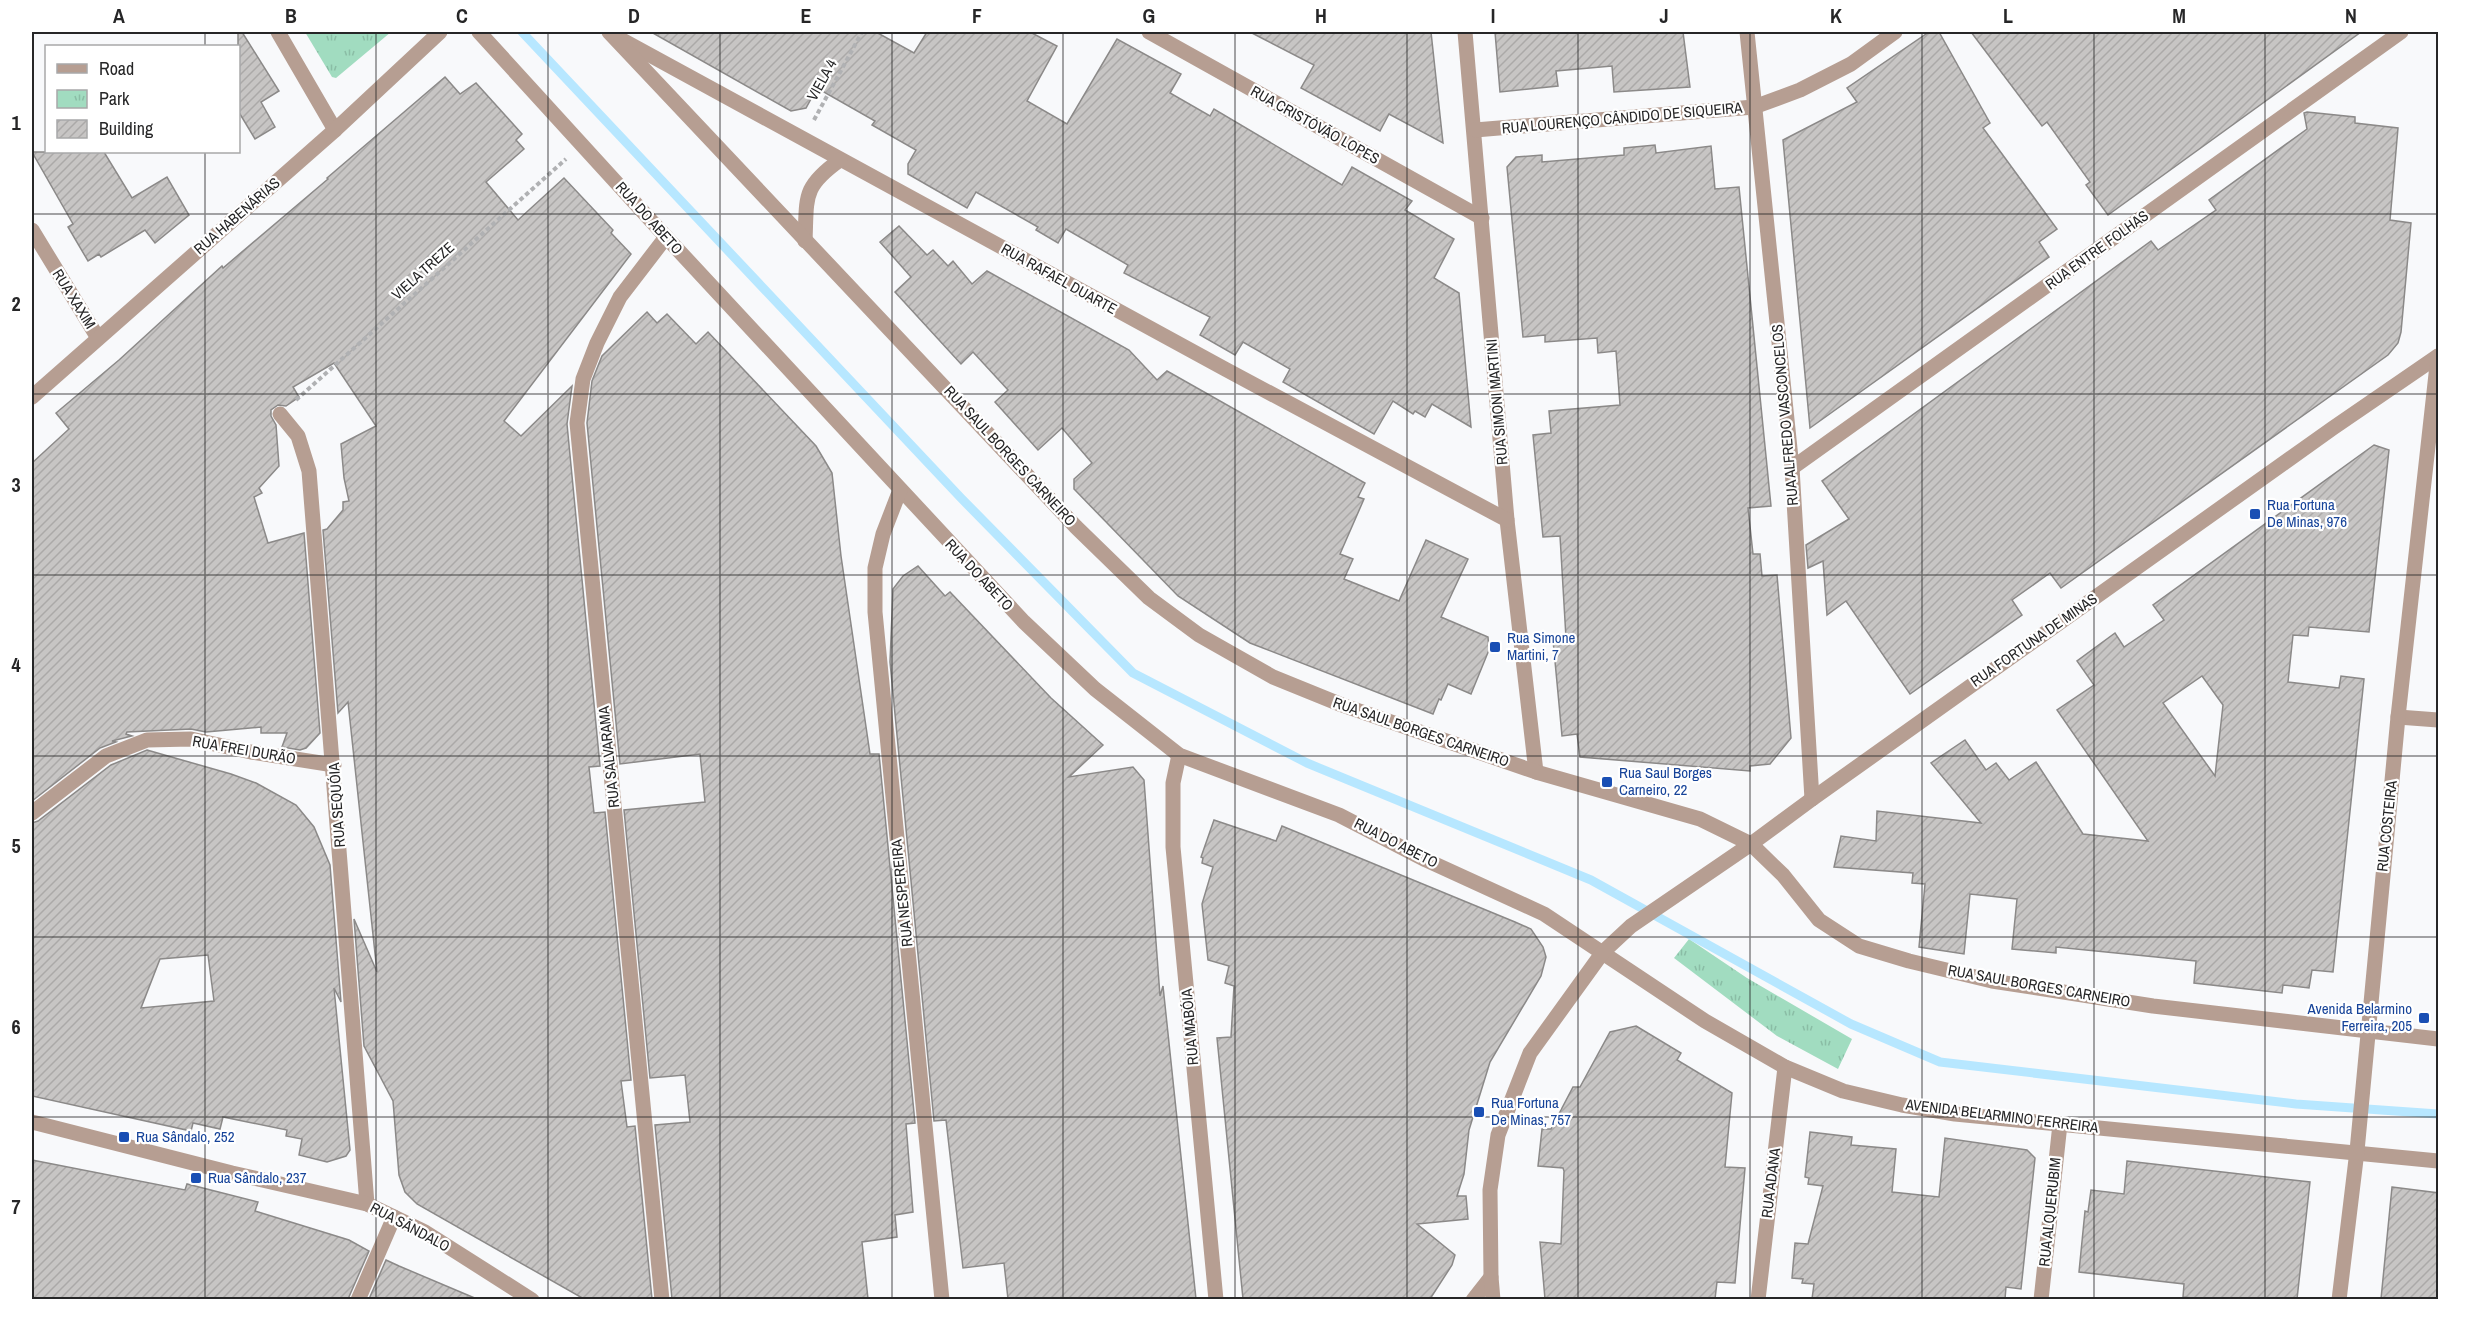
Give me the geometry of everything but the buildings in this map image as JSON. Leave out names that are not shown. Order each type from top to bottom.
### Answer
[{"type":"street","points":[[278,32],[335,130]]},
{"type":"street","name":"RUA HABENÁRIAS","points":[[32,397],[335,130],[440,32]]},
{"type":"street","name":"RUA DO ABETO","points":[[479,32],[900,490],[1024,622],[1095,689],[1179,755],[1339,815],[1426,860],[1544,914],[1603,952]]},
{"type":"street","name":"RUA CRISTÓVÃO LOPES","points":[[1149,32],[1482,218]]},
{"type":"street","name":"RUA SIMONI MARTINI","points":[[1465,32],[1507,520],[1536,772]]},
{"type":"street","name":"RUA ALFREDO VASCONCELOS","points":[[1747,32],[1792,468],[1812,798]]},
{"type":"street","name":"RUA LOURENÇO CÂNDIDO DE SIQUEIRA","points":[[1475,130],[1754,106],[1800,90],[1851,64],[1894,32]]},
{"type":"street","name":"RUA ENTRE FOLHAS","points":[[1792,468],[2401,32]]},
{"type":"street","name":"RUA RAFAEL DUARTE","points":[[611,33],[840,160],[1507,520]]},
{"type":"street","name":"RUA SAUL BORGES CARNEIRO","points":[[611,33],[1076,527],[1149,598],[1199,635],[1273,677],[1342,705],[1536,772],[1700,819],[1751,844],[1783,875],[1819,920],[1859,946],[1992,981],[2153,1006],[2439,1039]]},
{"type":"street","points":[[805,240],[809,192],[821,174],[840,160]]},
{"type":"street","name":"RUA XAXIM","points":[[32,230],[98,338]]},
{"type":"street","name":"RUA SALVARAMA","points":[[662,1299],[577,423],[583,379],[597,343],[620,297],[666,237]]},
{"type":"street","name":"RUA COSTEIRA","points":[[2339,1299],[2357,1151],[2398,717],[2438,354]]},
{"type":"street","name":"RUA FORTUNA DE MINAS","points":[[1603,952],[1631,926],[1751,844],[1812,798],[2438,354]]},
{"type":"street","name":"RUA SEQUÓIA","points":[[280,414],[298,436],[309,471],[367,1204]]},
{"type":"street","name":"RUA NESPEREIRA","points":[[900,490],[883,534],[875,568],[875,612],[942,1299]]},
{"type":"street","points":[[2398,717],[2439,720]]},
{"type":"street","name":"RUA FREI DURÃO","points":[[32,813],[105,756],[147,740],[191,739],[250,752],[334,765]]},
{"type":"street","name":"RUA MABÓIA","points":[[1179,755],[1173,783],[1173,847],[1216,1299]]},
{"type":"street","points":[[1493,1299],[1490,1190],[1498,1135],[1530,1053],[1603,952]]},
{"type":"street","name":"AVENIDA BELARMINO FERREIRA","points":[[1603,952],[1705,1022],[1785,1067],[1843,1091],[1902,1106],[1955,1114],[2357,1151],[2439,1161]]},
{"type":"street","name":"RUA ADANA","points":[[1758,1299],[1785,1067]]},
{"type":"street","name":"RUA SÃNDALO","points":[[32,1122],[232,1173],[367,1204],[425,1232],[532,1299]]},
{"type":"street","name":"RUA ALQUERUBIM","points":[[2040,1299],[2060,1124]]},
{"type":"street","points":[[358,1299],[394,1217]]},
{"type":"street","points":[[1473,1299],[1491,1278]]},
{"type":"path","name":"VIELA 4","points":[[803,139],[862,32]]},
{"type":"path","name":"VIELA TREZE","points":[[280,414],[582,145]]},
{"type":"green space","points":[[305,32],[391,32],[336,78],[332,77]]},
{"type":"green space","points":[[1689,939],[1747,978],[1852,1039],[1838,1069],[1777,1036],[1674,958]]},
{"type":"waterway","points":[[522,32],[961,498],[1133,673],[1307,763],[1591,880],[1851,1024],[1940,1062],[2296,1104],[2438,1114]]},
{"type":"place","name":"Rua Fortuna De Minas, 976","points":[[2255,514]]},
{"type":"place","name":"Rua Simone Martini, 7","points":[[1495,647]]},
{"type":"place","name":"Rua Saul Borges Carneiro, 22","points":[[1607,782]]},
{"type":"place","name":"Avenida Belarmino Ferreira, 205","points":[[2424,1018]]},
{"type":"place","name":"Rua Fortuna De Minas, 757","points":[[1479,1112]]},
{"type":"place","name":"Rua Sândalo, 252","points":[[124,1137]]},
{"type":"place","name":"Rua Sândalo, 237","points":[[196,1178]]}]
